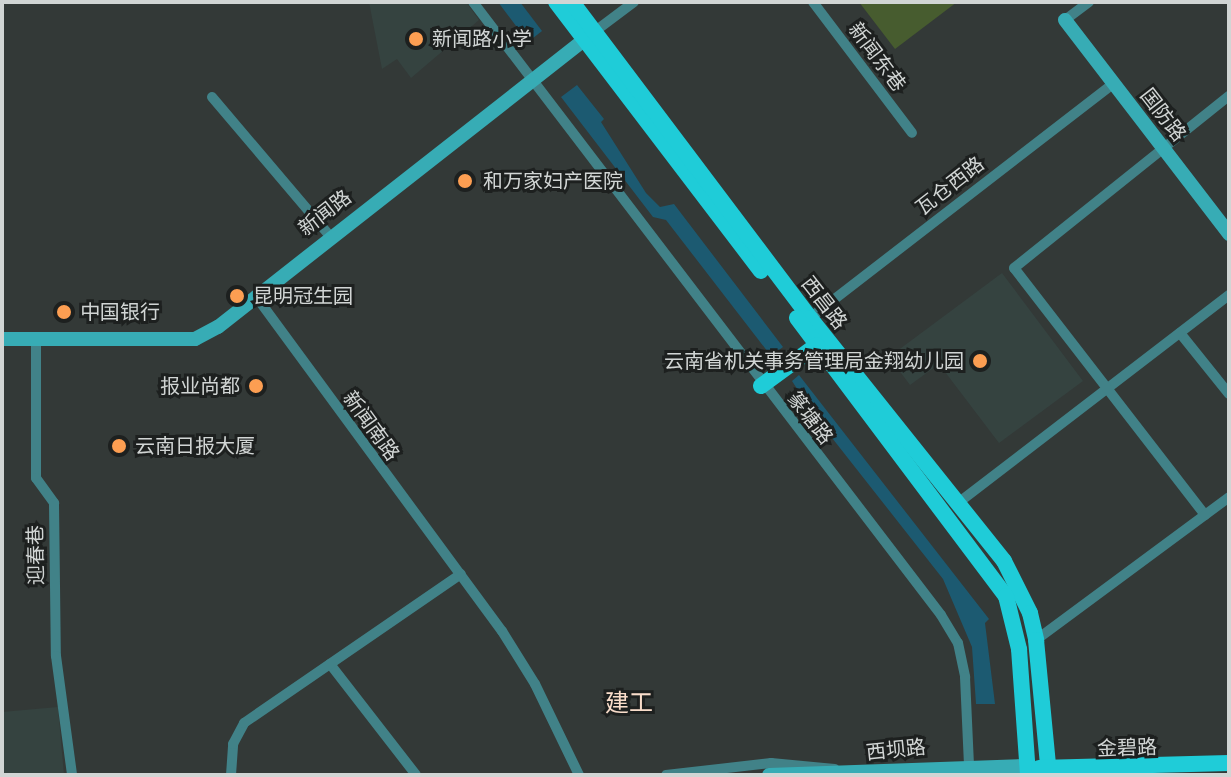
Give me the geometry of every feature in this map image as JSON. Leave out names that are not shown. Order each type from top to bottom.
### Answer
[{"type":"main road","name":"西昌路","points":[[556,2],[590,35],[1012,574],[1036,640],[1049,772]]},
{"type":"main road","name":"西昌路","points":[[572,2],[590,35],[1006,596],[1019,649],[1028,771]]},
{"type":"main road","points":[[761,386],[817,345]]},
{"type":"main road","name":"金碧路","points":[[1028,771],[1229,763]]},
{"type":"street","name":"篆塘路","points":[[473,2],[958,643],[969,765]]},
{"type":"street","name":"新闻路","points":[[2,339],[195,339],[634,2]]},
{"type":"street","name":"新闻东巷","points":[[813,2],[912,133]]},
{"type":"street","points":[[1065,20],[1089,2]]},
{"type":"street","name":"国防路","points":[[1065,20],[1229,234]]},
{"type":"street","name":"瓦仓西路","points":[[810,318],[1114,83]]},
{"type":"street","points":[[1205,515],[1104,389],[1014,268],[1229,96]]},
{"type":"street","points":[[212,97],[329,235]]},
{"type":"street","name":"新闻南路","points":[[255,295],[461,574],[535,684],[579,775]]},
{"type":"street","points":[[958,503],[1229,295]]},
{"type":"street","points":[[1180,333],[1229,394]]},
{"type":"street","name":"迎春巷","points":[[36,340],[36,478],[54,503],[56,656],[72,775]]},
{"type":"street","points":[[1036,640],[1229,497]]},
{"type":"street","points":[[231,775],[233,744],[244,723],[461,574]]},
{"type":"street","points":[[330,664],[416,775]]},
{"type":"street","points":[[666,775],[724,766],[806,762],[857,774]]},
{"type":"street","name":"西坝路","points":[[769,775],[857,774],[969,765],[1028,771]]},
{"type":"shaded area","name":"新闻路小学","points":[[369,2],[466,2],[479,20],[411,78],[397,59],[382,69]]},
{"type":"shaded area","name":"云南省机关事务管理局金翔幼儿园","points":[[1002,273],[1083,381],[999,443],[939,364],[910,385],[889,357]]},
{"type":"shaded area","points":[[58,707],[64,775],[2,775],[2,712]]},
{"type":"green space","points":[[859,2],[957,2],[895,49]]},
{"type":"water","points":[[498,2],[520,2],[542,31],[528,42]]},
{"type":"water","points":[[577,85],[604,119],[601,122],[646,193],[660,207],[674,204],[783,347],[771,356],[666,220],[653,217],[561,97]]},
{"type":"water","points":[[799,375],[989,619],[985,623],[995,704],[976,704],[972,647],[943,579],[814,415],[792,381]]},
{"type":"place","name":"新闻路小学","points":[[416,39]]},
{"type":"place","name":"和万家妇产医院","points":[[465,181]]},
{"type":"place","name":"昆明冠生园","points":[[237,296]]},
{"type":"place","name":"中国银行","points":[[64,312]]},
{"type":"place","name":"云南省机关事务管理局金翔幼儿园","points":[[980,361]]},
{"type":"place","name":"报业尚都","points":[[256,386]]},
{"type":"place","name":"云南日报大厦","points":[[119,446]]},
{"type":"district","name":"建工","points":[[629,704]]}]
